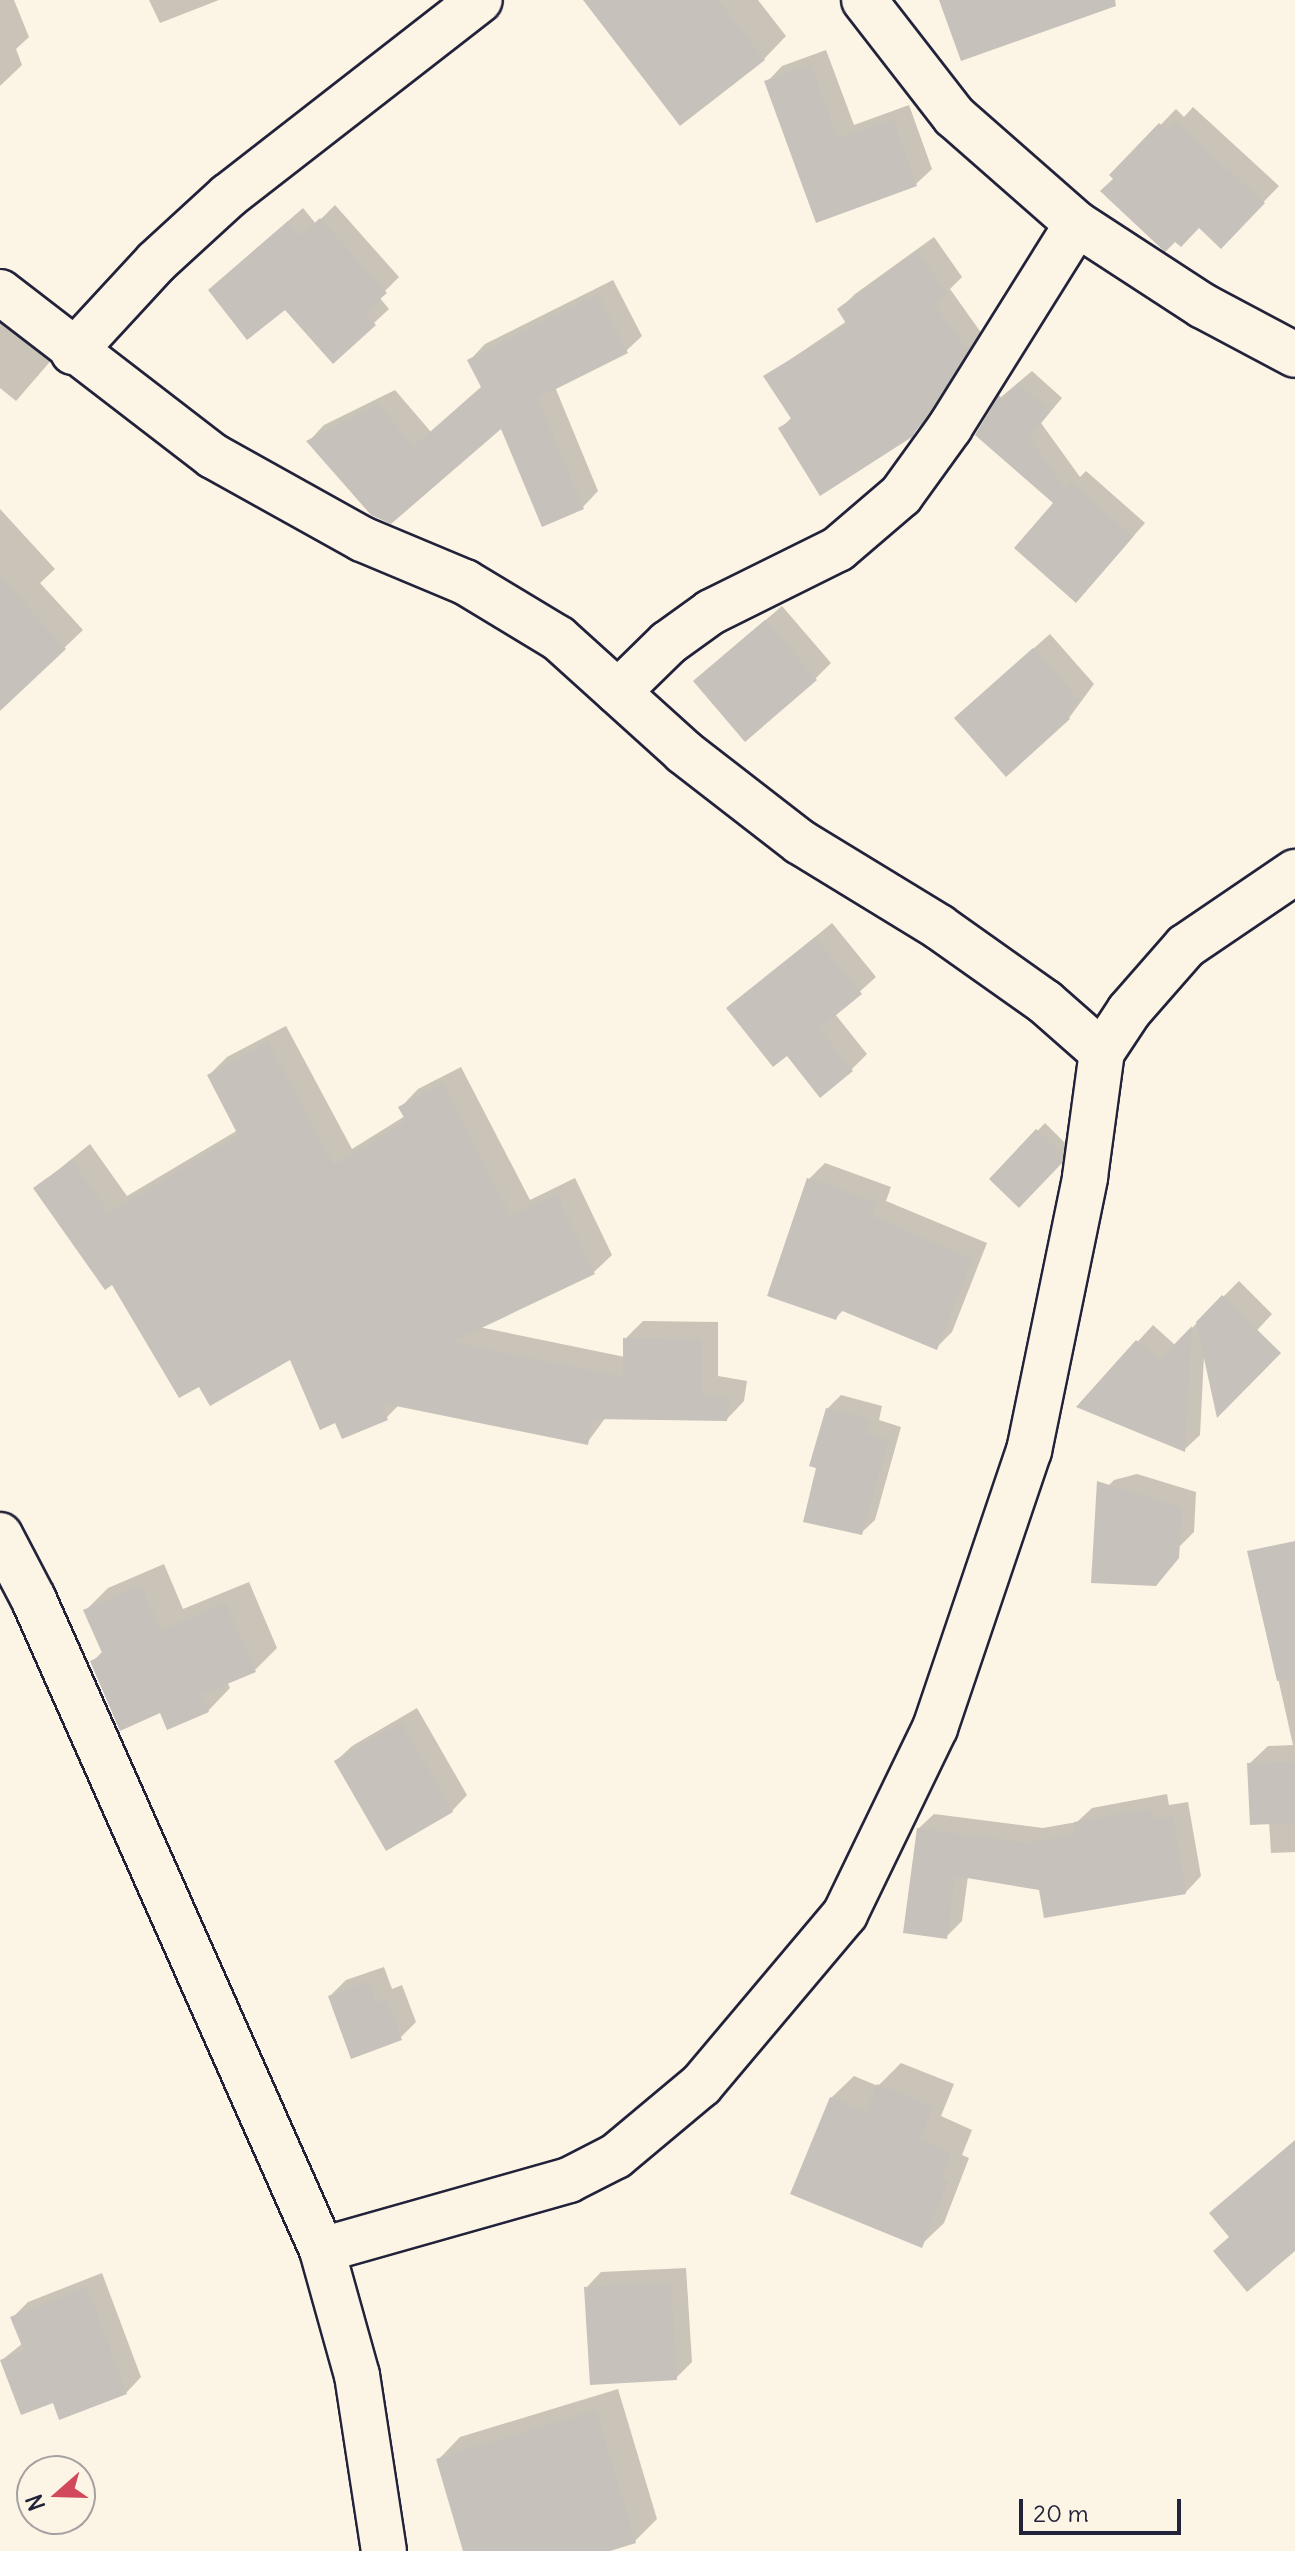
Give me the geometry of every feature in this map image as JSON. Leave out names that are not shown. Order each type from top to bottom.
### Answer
[{"type":"street","points":[[73,352],[156,262],[228,196],[480,0]]},
{"type":"street","points":[[864,0],[954,116],[1077,224],[1203,306],[1295,355]]},
{"type":"street","points":[[618,692],[668,643],[711,612],[838,549],[901,495],[950,427],[1077,224]]},
{"type":"street","points":[[0,292],[73,352],[213,456],[362,539],[515,609],[558,638],[684,752],[800,842],[963,944],[1045,1002],[1102,1052]]},
{"type":"street","points":[[322,2250],[569,2180],[616,2156],[701,2085],[845,1914],[935,1728],[1029,1451],[1085,1177],[1102,1052],[1129,1011],[1186,946],[1295,872]]},
{"type":"street","points":[[0,1535],[33,1598],[322,2250],[357,2375],[384,2551]]},
{"type":"building","points":[[583,0],[718,0],[765,60],[680,126]]},
{"type":"building","points":[[939,0],[1115,0],[1116,6],[961,61]]},
{"type":"building","points":[[811,64],[838,139],[893,119],[917,186],[816,223],[764,81]]},
{"type":"building","points":[[1176,122],[1265,203],[1221,249],[1199,228],[1181,247],[1175,242],[1165,252],[1100,191],[1113,179],[1109,175],[1159,123],[1168,131]]},
{"type":"building","points":[[320,218],[387,293],[365,312],[376,325],[333,364],[285,310],[247,340],[208,290],[288,221],[301,236]]},
{"type":"building","points":[[917,251],[948,294],[934,304],[968,351],[912,437],[820,496],[778,428],[792,420],[763,376],[847,325],[837,309]]},
{"type":"building","points":[[598,294],[628,353],[538,398],[584,509],[542,527],[501,429],[391,524],[371,515],[306,441],[378,404],[414,446],[481,387],[467,360]]},
{"type":"building","points":[[1018,383],[1050,412],[1029,438],[1066,489],[1071,482],[1133,537],[1076,603],[1014,548],[1053,503],[975,435],[999,395],[1003,401]]},
{"type":"building","points":[[0,577],[66,649],[0,711]]},
{"type":"building","points":[[765,620],[817,680],[745,742],[693,681]]},
{"type":"building","points":[[1033,648],[1080,701],[1066,714],[1070,719],[1006,777],[954,718]]},
{"type":"building","points":[[815,937],[862,994],[819,1029],[853,1071],[820,1098],[787,1056],[773,1067],[726,1008]]},
{"type":"building","points":[[268,1042],[334,1165],[406,1121],[398,1107],[443,1083],[511,1216],[557,1194],[595,1274],[452,1342],[623,1377],[623,1338],[701,1339],[701,1393],[730,1399],[727,1421],[593,1419],[588,1445],[381,1403],[388,1420],[342,1439],[335,1423],[320,1430],[290,1360],[210,1406],[199,1387],[179,1398],[112,1285],[105,1290],[33,1188],[72,1160],[109,1213],[238,1135],[207,1075]]},
{"type":"building","points":[[1036,1129],[1063,1155],[1062,1163],[1019,1208],[989,1179]]},
{"type":"building","points":[[807,1178],[876,1202],[872,1216],[973,1259],[937,1350],[840,1310],[836,1320],[767,1296]]},
{"type":"building","points":[[1222,1295],[1281,1353],[1217,1418],[1196,1322]]},
{"type":"building","points":[[1192,1326],[1185,1452],[1076,1407],[1136,1340],[1159,1360]]},
{"type":"building","points":[[826,1408],[870,1419],[866,1433],[889,1440],[862,1535],[803,1522],[816,1468],[809,1466]]},
{"type":"building","points":[[1097,1481],[1182,1508],[1179,1558],[1156,1586],[1091,1583]]},
{"type":"building","points":[[1295,1541],[1295,1679],[1277,1681],[1247,1551]]},
{"type":"building","points":[[141,1585],[161,1630],[226,1603],[256,1672],[201,1695],[209,1712],[167,1730],[160,1713],[120,1731],[90,1661],[103,1655],[83,1610]]},
{"type":"building","points":[[401,1722],[453,1812],[386,1851],[334,1761]]},
{"type":"building","points":[[1295,1762],[1295,1823],[1250,1825],[1247,1763]]},
{"type":"building","points":[[1152,1809],[1154,1819],[1173,1816],[1186,1894],[1044,1918],[1039,1890],[955,1876],[947,1939],[903,1933],[917,1828],[1026,1843],[1076,1834],[1074,1822]]},
{"type":"building","points":[[368,1981],[376,2003],[387,1999],[402,2040],[351,2059],[328,1996]]},
{"type":"building","points":[[877,2084],[933,2107],[920,2139],[951,2153],[941,2177],[948,2181],[922,2248],[790,2194],[830,2097],[866,2112]]},
{"type":"building","points":[[1295,2140],[1295,2251],[1247,2292],[1213,2251],[1229,2237],[1209,2213]]},
{"type":"building","points":[[671,2283],[677,2380],[590,2385],[584,2287]]},
{"type":"building","points":[[87,2287],[127,2394],[59,2420],[53,2403],[21,2415],[0,2360],[24,2351],[10,2317]]},
{"type":"building","points":[[596,2410],[636,2543],[610,2551],[463,2551],[436,2459]]}]
